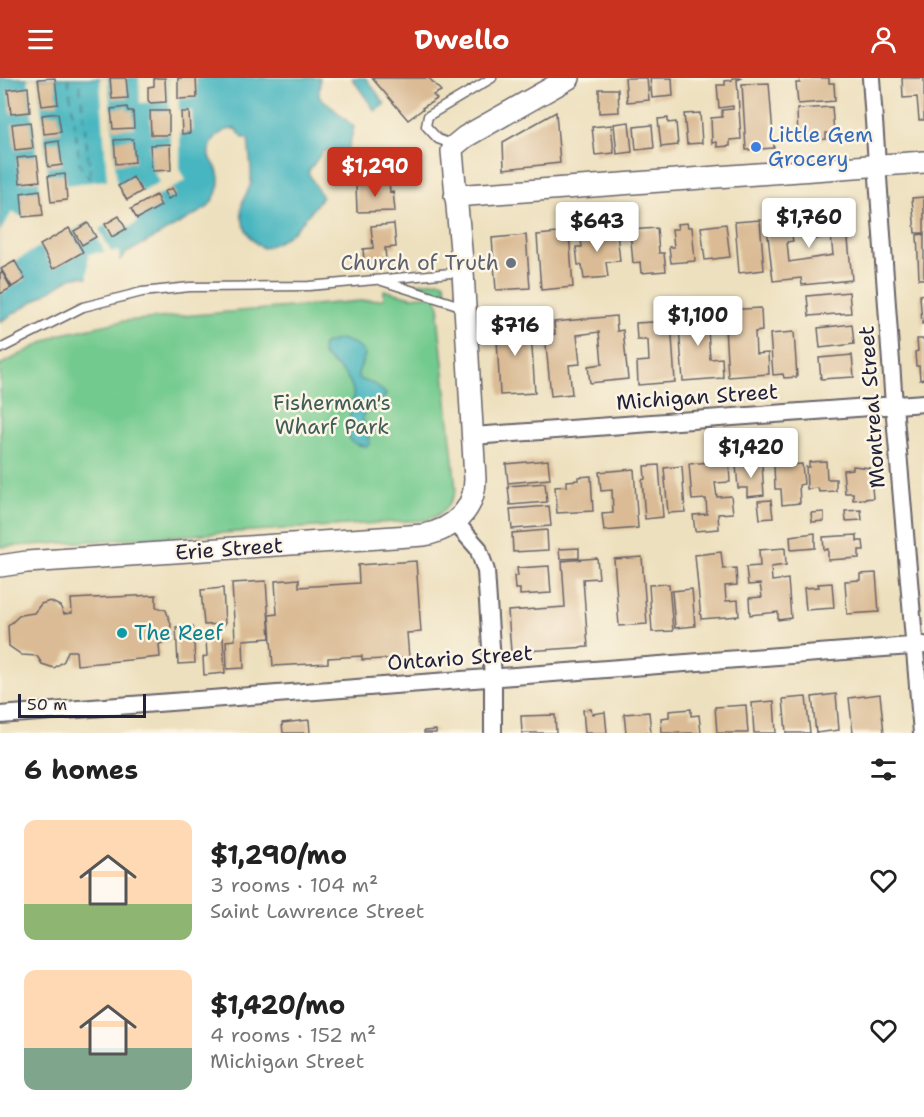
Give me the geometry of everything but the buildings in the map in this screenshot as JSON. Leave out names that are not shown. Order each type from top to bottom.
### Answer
[{"type":"street","name":"Montreal Street","points":[[871,78],[894,405],[919,645],[922,733]]},
{"type":"street","points":[[493,733],[493,678],[485,564],[478,548],[456,522],[470,505],[475,488],[463,272],[451,158],[462,140],[561,80]]},
{"type":"street","points":[[455,196],[924,162]]},
{"type":"street","name":"Michigan Street","points":[[472,436],[924,403]]},
{"type":"street","name":"Erie Street","points":[[0,566],[27,562],[424,535],[441,531],[456,522]]},
{"type":"street","name":"Ontario Street","points":[[0,715],[919,645]]},
{"type":"lane","points":[[462,140],[432,135],[426,126],[428,116],[492,78]]},
{"type":"lane","points":[[0,350],[83,307],[142,292],[190,287],[309,286],[463,272]]},
{"type":"lane","points":[[379,279],[464,307]]},
{"type":"green space","points":[[441,281],[445,283],[446,291],[435,292],[417,285],[417,283]]},
{"type":"green space","name":"Fisherman's Wharf Park","points":[[384,290],[411,297],[436,295],[440,312],[438,314],[456,490],[442,512],[427,520],[0,547],[0,365],[58,335],[123,321],[384,299]]},
{"type":"water","points":[[0,78],[320,78],[319,96],[354,127],[348,150],[323,151],[308,172],[322,197],[297,228],[282,240],[263,248],[249,235],[243,223],[241,210],[251,182],[248,138],[243,138],[236,129],[224,131],[211,144],[209,152],[219,176],[219,182],[217,193],[207,208],[125,254],[120,260],[89,278],[81,276],[71,278],[0,322]]},
{"type":"water","points":[[352,78],[366,78],[385,104],[375,111]]},
{"type":"water","points":[[340,339],[351,342],[365,355],[358,373],[359,379],[374,384],[386,394],[382,401],[362,416],[370,443],[367,446],[350,440],[348,425],[353,391],[345,375],[323,355],[324,344]]},
{"type":"pier","points":[[28,78],[38,78],[48,175],[65,174],[66,185],[107,180],[100,78],[108,78],[117,185],[132,177],[142,192],[159,182],[152,172],[171,170],[168,78],[177,78],[179,111],[192,111],[193,131],[180,132],[180,171],[186,180],[132,211],[138,222],[127,229],[120,217],[99,229],[111,252],[119,251],[119,264],[101,277],[90,281],[88,281],[88,254],[105,252],[88,222],[0,270],[0,232],[12,212],[23,217],[21,193],[40,190]]},
{"type":"pier","points":[[139,78],[167,78],[168,101],[140,103]]},
{"type":"ferry route","points":[[68,78],[80,165],[91,181],[79,78]]},
{"type":"place","name":"Little Gem Grocery","points":[[756,147]]},
{"type":"place","name":"Church of Truth","points":[[511,263]]},
{"type":"place","name":"The Reef","points":[[122,633]]}]
